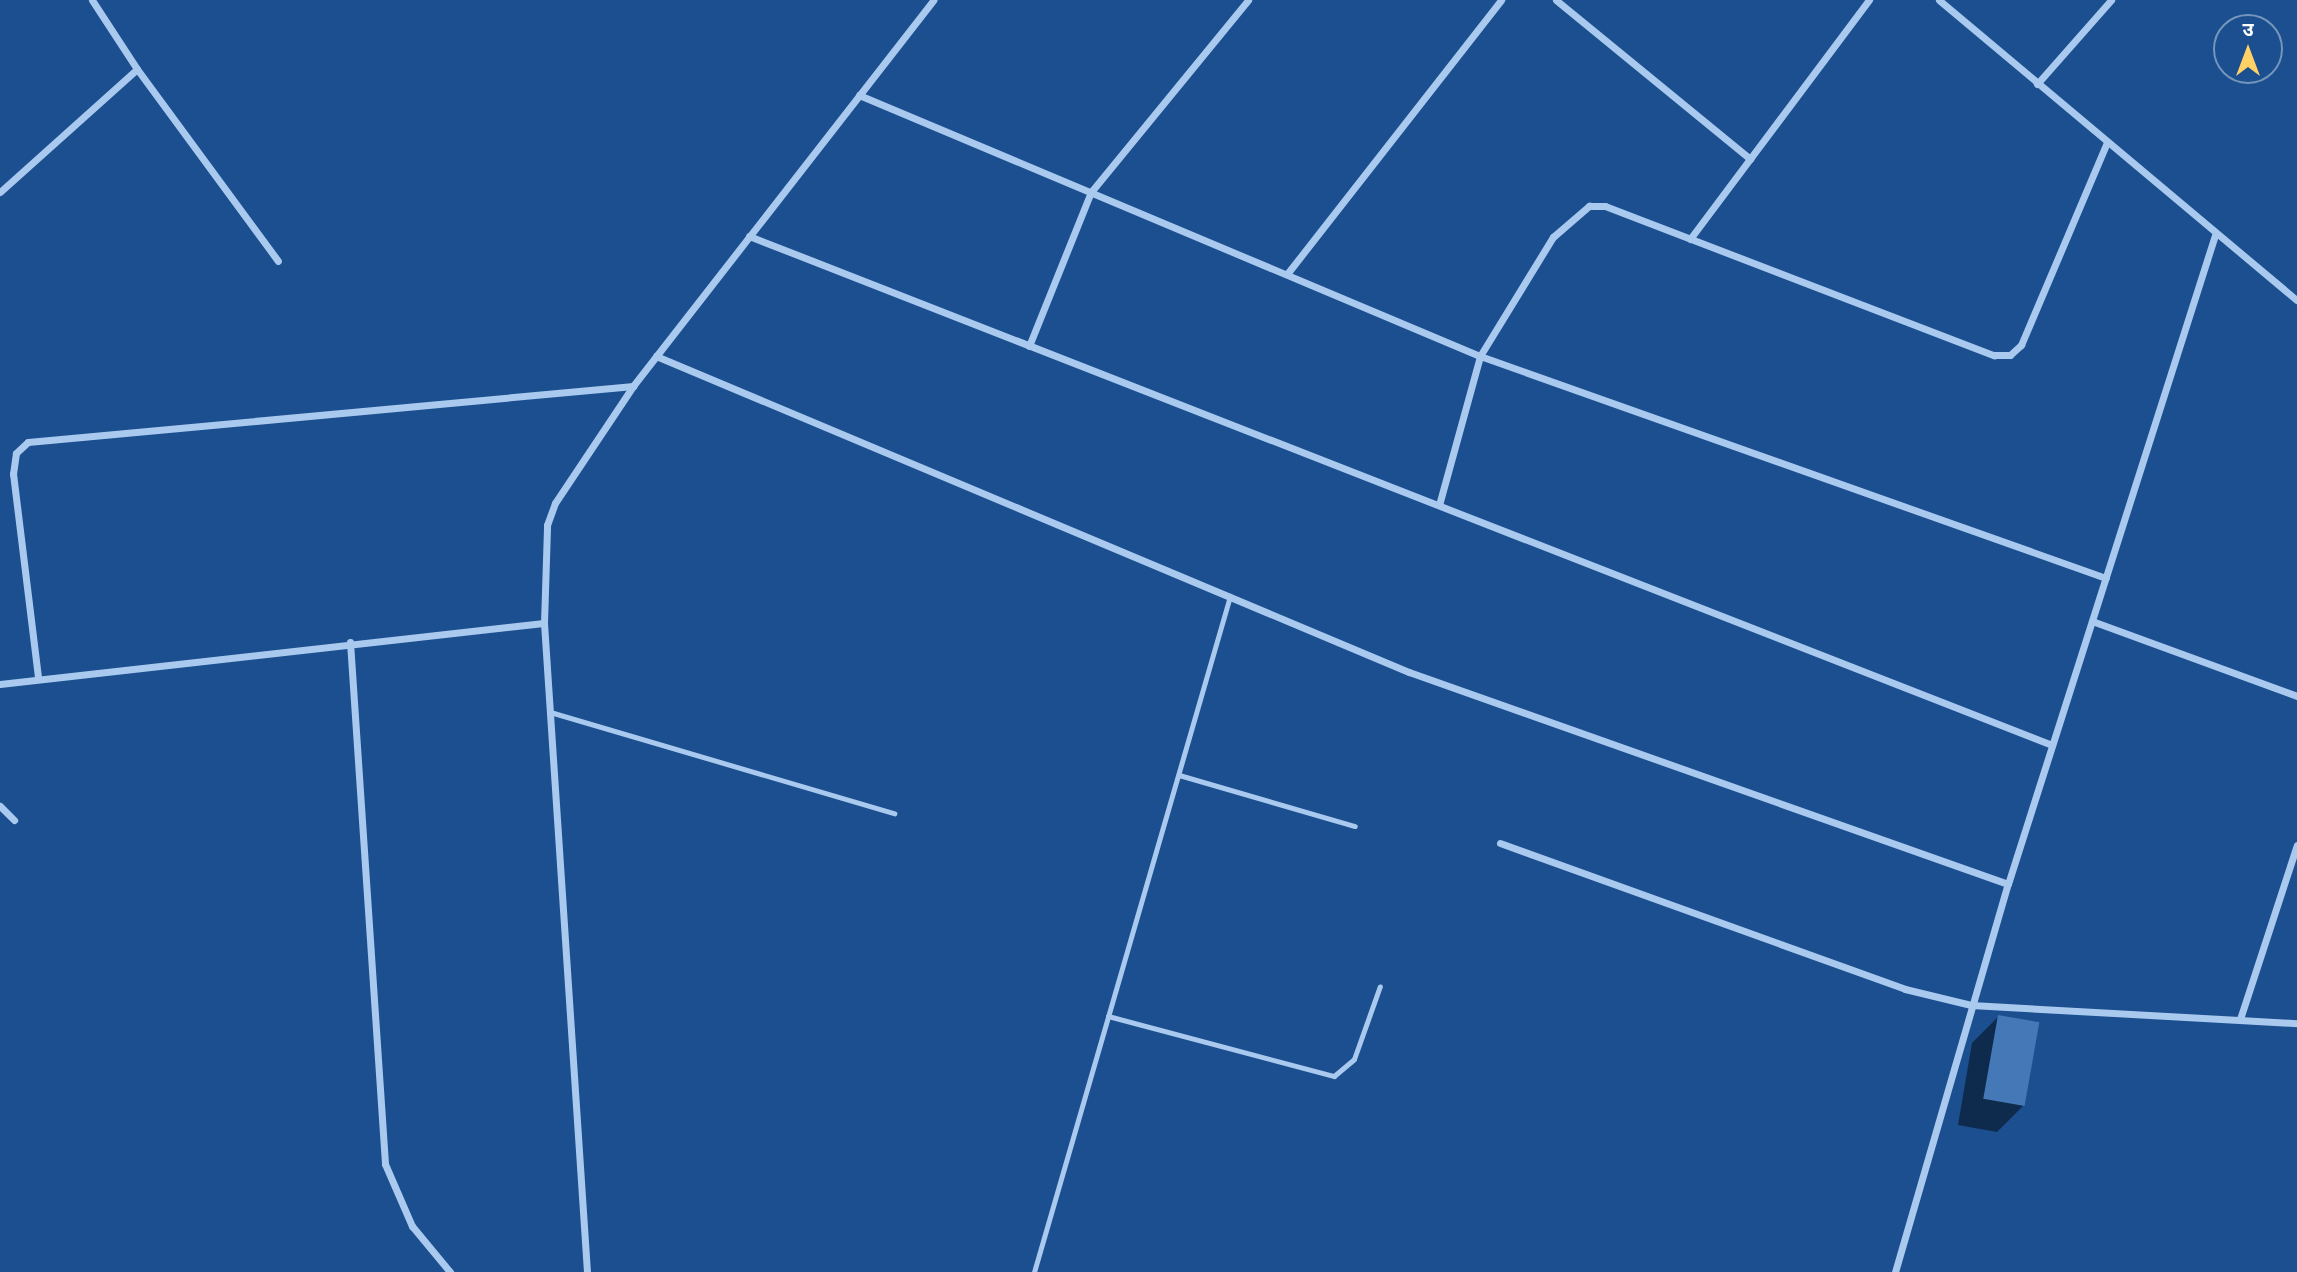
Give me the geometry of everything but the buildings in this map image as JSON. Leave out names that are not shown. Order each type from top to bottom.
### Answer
[{"type":"street","points":[[92,0],[137,69],[278,261]]},
{"type":"street","points":[[588,1272],[544,623],[543,555],[555,503],[633,386],[933,0]]},
{"type":"street","points":[[1029,346],[1091,192],[1248,0]]},
{"type":"street","points":[[1287,274],[1501,0]]},
{"type":"street","points":[[1556,0],[1750,159]]},
{"type":"street","points":[[1690,239],[1869,0]]},
{"type":"street","points":[[1939,0],[2215,235],[2297,300]]},
{"type":"street","points":[[2038,84],[2111,0]]},
{"type":"street","points":[[0,192],[137,69]]},
{"type":"street","points":[[859,94],[1480,356],[2106,578]]},
{"type":"street","points":[[1439,506],[1480,356],[1553,237],[1589,206],[1605,206],[1994,355],[2010,355],[2021,345],[2106,142]]},
{"type":"street","points":[[1895,1272],[2008,884],[2215,235]]},
{"type":"street","points":[[749,236],[2052,745]]},
{"type":"street","points":[[656,356],[1409,672],[2008,884]]},
{"type":"street","points":[[38,677],[13,474],[16,453],[28,442],[633,386]]},
{"type":"street","points":[[2092,621],[2297,696]]},
{"type":"street","points":[[0,684],[38,677],[350,642],[544,623]]},
{"type":"street","points":[[350,642],[385,1164],[412,1226],[450,1272]]},
{"type":"street","points":[[0,806],[14,820]]},
{"type":"street","points":[[1500,843],[1905,989],[1971,1005],[2297,1023]]},
{"type":"street","points":[[2241,1019],[2297,845]]},
{"type":"lane","points":[[1034,1272],[1230,596]]},
{"type":"lane","points":[[550,712],[894,813]]},
{"type":"lane","points":[[1179,775],[1355,826]]},
{"type":"lane","points":[[1108,1016],[1334,1076],[1354,1059],[1380,986]]}]
